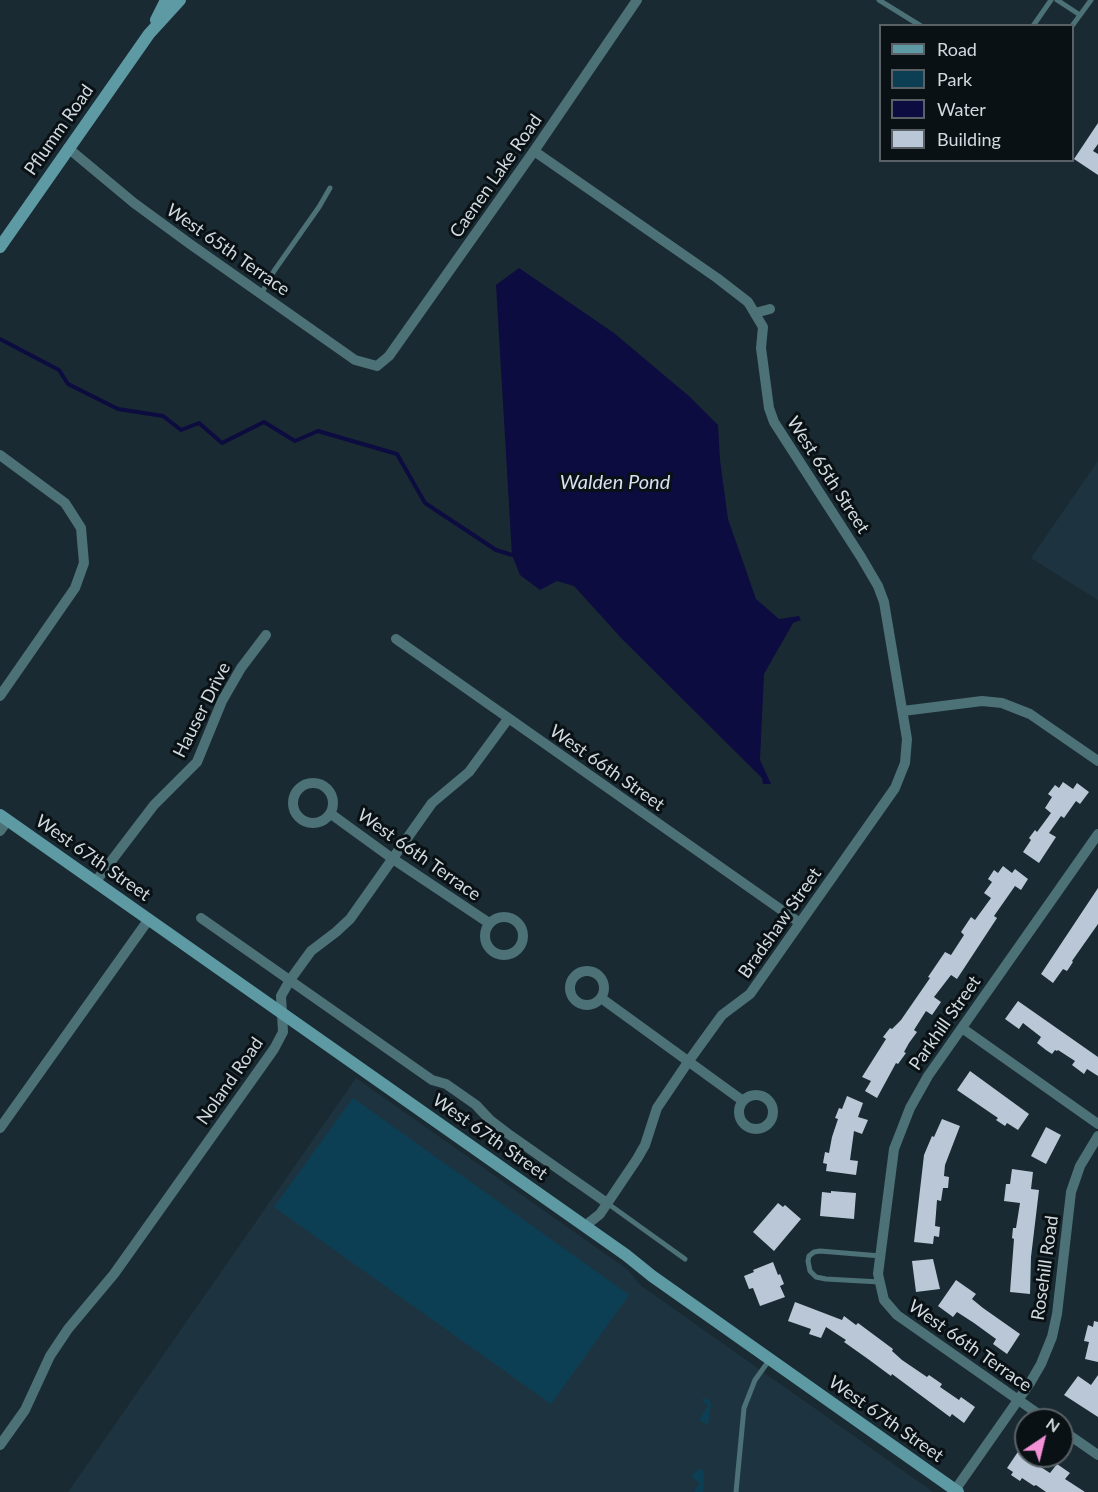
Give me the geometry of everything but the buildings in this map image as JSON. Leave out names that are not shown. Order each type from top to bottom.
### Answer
[{"type":"street","name":"Pflumm Road","points":[[149,34],[166,0]]},
{"type":"street","name":"Pflumm Road","points":[[0,247],[149,34],[180,0]]},
{"type":"street","name":"Caenen Lake Road","points":[[377,366],[389,356],[637,0]]},
{"type":"street","name":"West 65th Terrace","points":[[68,148],[134,203],[261,294],[355,360],[377,366]]},
{"type":"street","name":"West 65th Street","points":[[534,151],[748,302],[763,327],[761,348],[769,408],[779,431],[878,586],[884,602],[903,711]]},
{"type":"street","points":[[754,313],[770,309]]},
{"type":"street","points":[[0,455],[65,503],[81,528],[84,563],[75,588],[0,696]]},
{"type":"street","name":"Hauser Drive","points":[[96,881],[143,818],[197,762],[222,702],[241,668],[266,635]]},
{"type":"street","name":"West 66th Street","points":[[396,639],[800,923]]},
{"type":"street","points":[[903,711],[982,700],[1002,703],[1030,714],[1098,761]]},
{"type":"street","name":"Bradshaw Street","points":[[585,1226],[600,1214],[642,1152],[657,1108],[688,1062],[722,1015],[750,994],[895,788],[905,763],[907,739],[903,711]]},
{"type":"street","name":"Noland Road","points":[[0,1445],[25,1410],[50,1356],[68,1329],[114,1274],[274,1049],[283,1032],[281,996],[290,980],[311,951],[350,919],[432,804],[469,772],[508,719]]},
{"type":"street","name":"West 66th Terrace","points":[[331,814],[393,859],[489,923]]},
{"type":"street","points":[[0,831],[4,817]]},
{"type":"street","name":"West 67th Street","points":[[4,817],[957,1491]]},
{"type":"street","name":"Parkhill Street","points":[[881,1256],[894,1149],[904,1119],[918,1091],[1098,834]]},
{"type":"street","name":"West 67th Street","points":[[201,918],[432,1080],[446,1084],[469,1100],[507,1133],[607,1203]]},
{"type":"street","points":[[0,1128],[149,919]]},
{"type":"street","points":[[601,998],[742,1101]]},
{"type":"street","points":[[962,1028],[1098,1124]]},
{"type":"street","name":"Rosehill Road","points":[[957,1491],[1041,1364],[1052,1337],[1057,1314],[1071,1192],[1080,1166],[1098,1136]]},
{"type":"street","name":"West 66th Terrace","points":[[881,1256],[878,1274],[884,1300],[897,1315],[1030,1408]]},
{"type":"street","points":[[1074,1438],[1098,1455]]},
{"type":"lane","points":[[879,0],[918,24]]},
{"type":"lane","points":[[1034,24],[1051,0]]},
{"type":"lane","points":[[1058,0],[1080,15]]},
{"type":"lane","points":[[1073,24],[1091,0]]},
{"type":"lane","points":[[261,294],[330,188]]},
{"type":"lane","points":[[607,1203],[685,1259]]},
{"type":"lane","points":[[880,1282],[816,1277],[810,1271],[808,1261],[809,1256],[820,1251],[881,1256]]},
{"type":"lane","points":[[736,1492],[744,1408],[755,1380],[770,1359]]},
{"type":"shaded area","points":[[1098,461],[1098,600],[1031,558]]},
{"type":"shaded area","points":[[356,1078],[628,1270],[640,1285],[933,1492],[68,1492]]},
{"type":"green space","points":[[353,1098],[629,1295],[551,1404],[274,1207]]},
{"type":"green space","points":[[701,1399],[707,1399],[711,1403],[708,1425],[699,1420],[708,1406]]},
{"type":"green space","points":[[702,1469],[703,1492],[694,1492],[700,1483],[691,1477],[697,1470]]},
{"type":"water","name":"Walden Pond","points":[[519,268],[614,333],[690,397],[718,425],[728,519],[756,599],[779,619],[799,616],[801,620],[793,623],[764,674],[760,760],[771,784],[763,784],[762,778],[623,640],[574,586],[557,581],[540,590],[520,575],[512,555],[496,285]]},
{"type":"waterway","points":[[0,339],[59,370],[68,384],[118,409],[163,416],[181,430],[199,423],[222,443],[264,422],[295,441],[318,431],[397,454],[425,503],[496,550],[512,555]]}]
